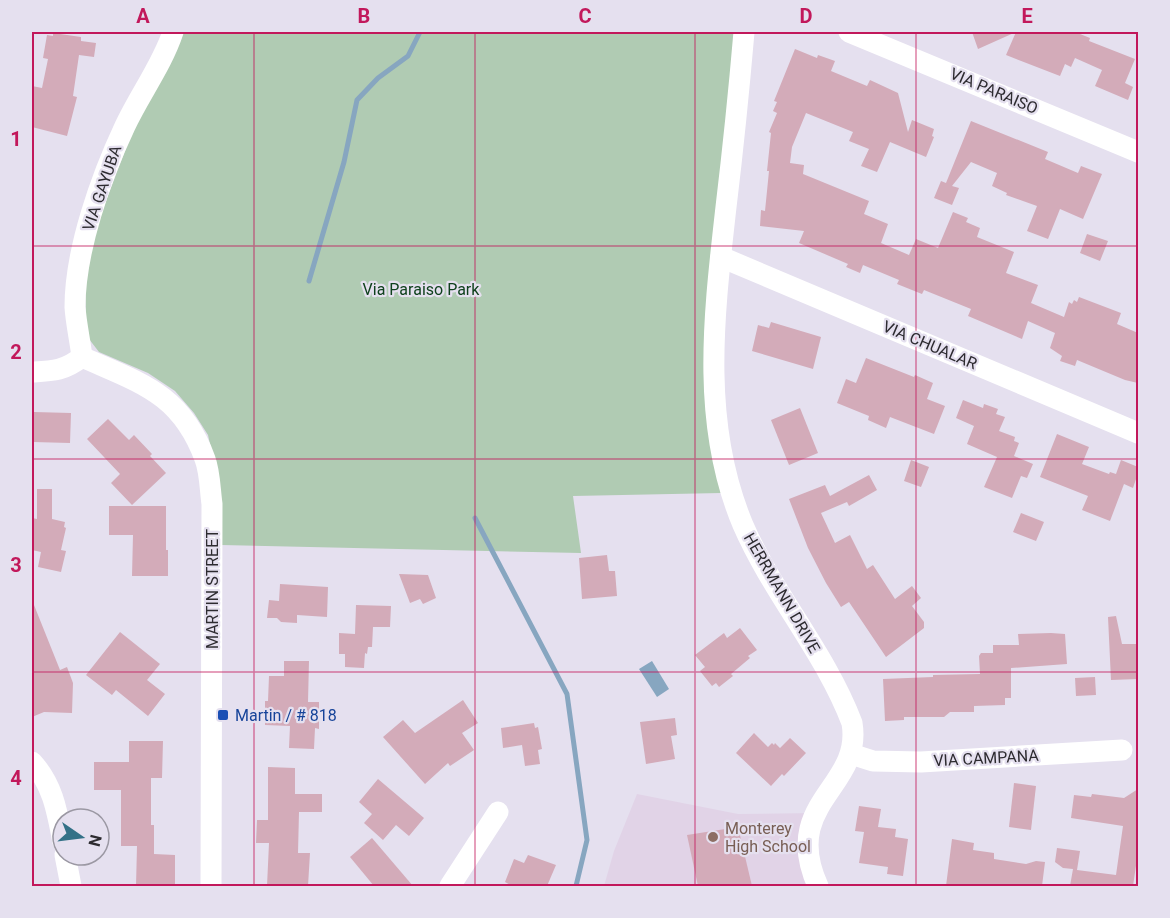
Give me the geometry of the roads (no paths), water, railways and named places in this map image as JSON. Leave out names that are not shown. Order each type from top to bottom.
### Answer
[{"type":"street","name":"VIA GAYUBA","points":[[82,357],[75,306],[81,256],[92,212],[126,125],[162,59],[173,32]]},
{"type":"street","name":"HERRMANN DRIVE","points":[[744,32],[713,342],[714,398],[723,464],[743,526],[813,645],[847,709],[854,735],[851,754]]},
{"type":"street","name":"VIA PARAISO","points":[[849,32],[1138,152]]},
{"type":"street","name":"VIA CHUALAR","points":[[721,257],[1138,433]]},
{"type":"street","points":[[32,372],[58,371],[72,365],[82,357]]},
{"type":"street","name":"MARTIN STREET","points":[[82,357],[146,385],[170,403],[187,421],[206,460],[212,504],[211,886]]},
{"type":"street","name":"VIA CAMPANA","points":[[851,754],[873,761],[921,762],[1122,750]]},
{"type":"street","points":[[818,886],[808,851],[808,834],[815,813],[851,754]]},
{"type":"street","points":[[32,762],[44,777],[57,807]]},
{"type":"street","points":[[450,886],[498,812]]},
{"type":"street","points":[[68,867],[71,886]]},
{"type":"water","points":[[652,661],[669,689],[657,697],[639,669]]},
{"type":"waterway","points":[[309,281],[344,162],[357,100],[378,78],[408,56],[420,32]]},
{"type":"waterway","points":[[475,518],[567,694],[587,840],[576,886]]},
{"type":"place","name":"Martin / # 818","points":[[223,715]]},
{"type":"place","name":"Monterey High School","points":[[713,837]]},
{"type":"park label","name":"Via Paraiso Park","points":[[421,289]]}]
